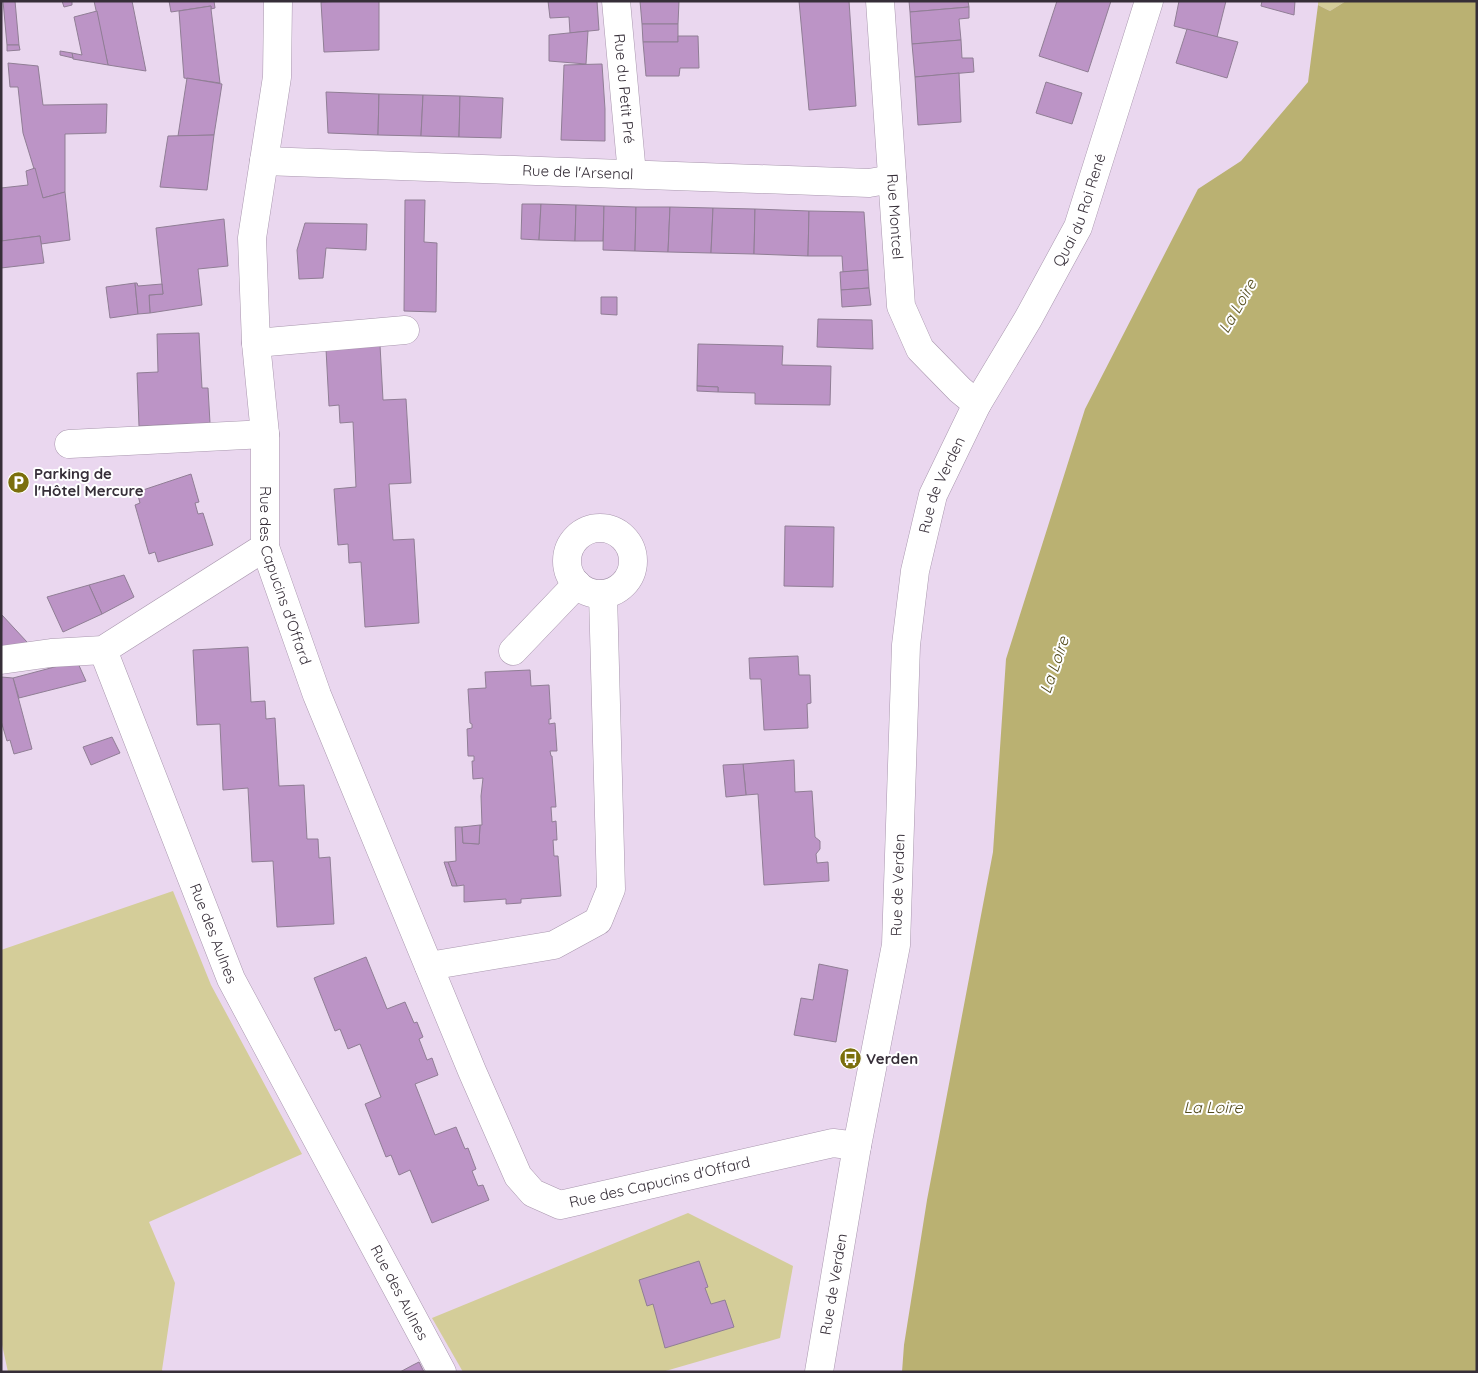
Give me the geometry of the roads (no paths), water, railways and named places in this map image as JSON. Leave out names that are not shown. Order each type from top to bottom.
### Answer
[{"type":"street","name":"Rue des Capucins d'Offard","points":[[278,1],[277,77],[252,238],[256,343],[265,434],[265,547],[317,695],[472,1070],[518,1176],[533,1193],[560,1205],[833,1143],[857,1146]]},
{"type":"street","name":"Rue du Petit Pré","points":[[616,1],[632,174]]},
{"type":"street","name":"Rue Montcel","points":[[880,1],[901,306],[920,350],[960,390],[978,404]]},
{"type":"street","name":"Quai du Roi René","points":[[978,404],[1028,319],[1078,227],[1149,1]]},
{"type":"street","name":"Rue de l'Arsenal","points":[[264,161],[869,183],[892,179]]},
{"type":"street","points":[[256,343],[405,330]]},
{"type":"street","name":"Rue de Verden","points":[[819,1372],[857,1146],[896,945],[906,645],[915,571],[933,495],[978,404]]},
{"type":"street","points":[[70,444],[265,434]]},
{"type":"street","points":[[590,528],[612,529],[622,535],[629,543],[633,553],[634,564],[626,583],[617,590],[603,594],[586,591],[577,584],[570,575],[567,564],[567,553],[572,542],[590,528]]},
{"type":"street","points":[[1,660],[51,653],[103,650],[265,547]]},
{"type":"street","points":[[513,651],[577,584]]},
{"type":"street","points":[[429,966],[554,945],[598,921],[611,889],[603,594]]},
{"type":"street","name":"Rue des Aulnes","points":[[103,650],[231,979],[442,1372]]},
{"type":"water","name":"La Loire","points":[[1346,1],[1477,1],[1477,1372],[902,1372],[904,1345],[927,1200],[993,852],[1006,659],[1085,409],[1198,189],[1241,161],[1308,82],[1318,5],[1330,11]]},
{"type":"place","name":"Parking de l'Hôtel Mercure","points":[[18,483]]},
{"type":"place","name":"Verden","points":[[850,1059]]}]
